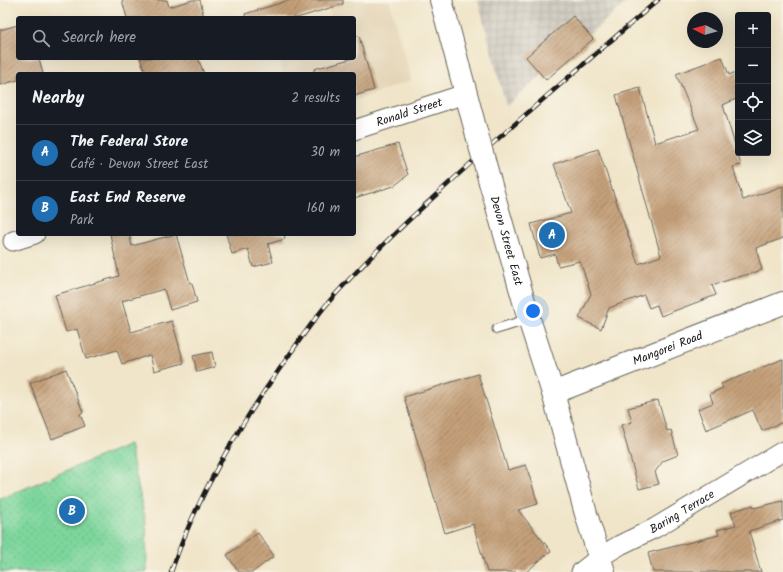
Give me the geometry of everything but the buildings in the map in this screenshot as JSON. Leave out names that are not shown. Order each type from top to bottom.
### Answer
[{"type":"main road","name":"Devon Street East","points":[[441,0],[465,94],[529,319],[553,394],[586,514],[602,565]]},
{"type":"main road","name":"Mangorei Road","points":[[553,394],[783,303]]},
{"type":"street","name":"Ronald Street","points":[[356,129],[465,94]]},
{"type":"street","points":[[14,241],[29,236]]},
{"type":"street","name":"Baring Terrace","points":[[581,572],[602,565],[620,545],[655,528],[783,451]]},
{"type":"lane","points":[[497,329],[529,319]]},
{"type":"shaded area","points":[[325,0],[389,0],[411,80],[356,100],[356,72],[282,72],[280,60],[356,60],[356,16],[330,16]]},
{"type":"shaded area","points":[[478,0],[629,0],[506,106]]},
{"type":"green space","points":[[129,444],[146,523],[147,572],[0,572],[0,499]]},
{"type":"railway","points":[[171,572],[193,517],[234,438],[266,388],[307,329],[326,305],[375,253],[433,198],[526,114],[658,0]]},
{"type":"place","name":"The Federal Store","points":[[552,235]]},
{"type":"place","name":"East End Reserve","points":[[72,511]]}]
